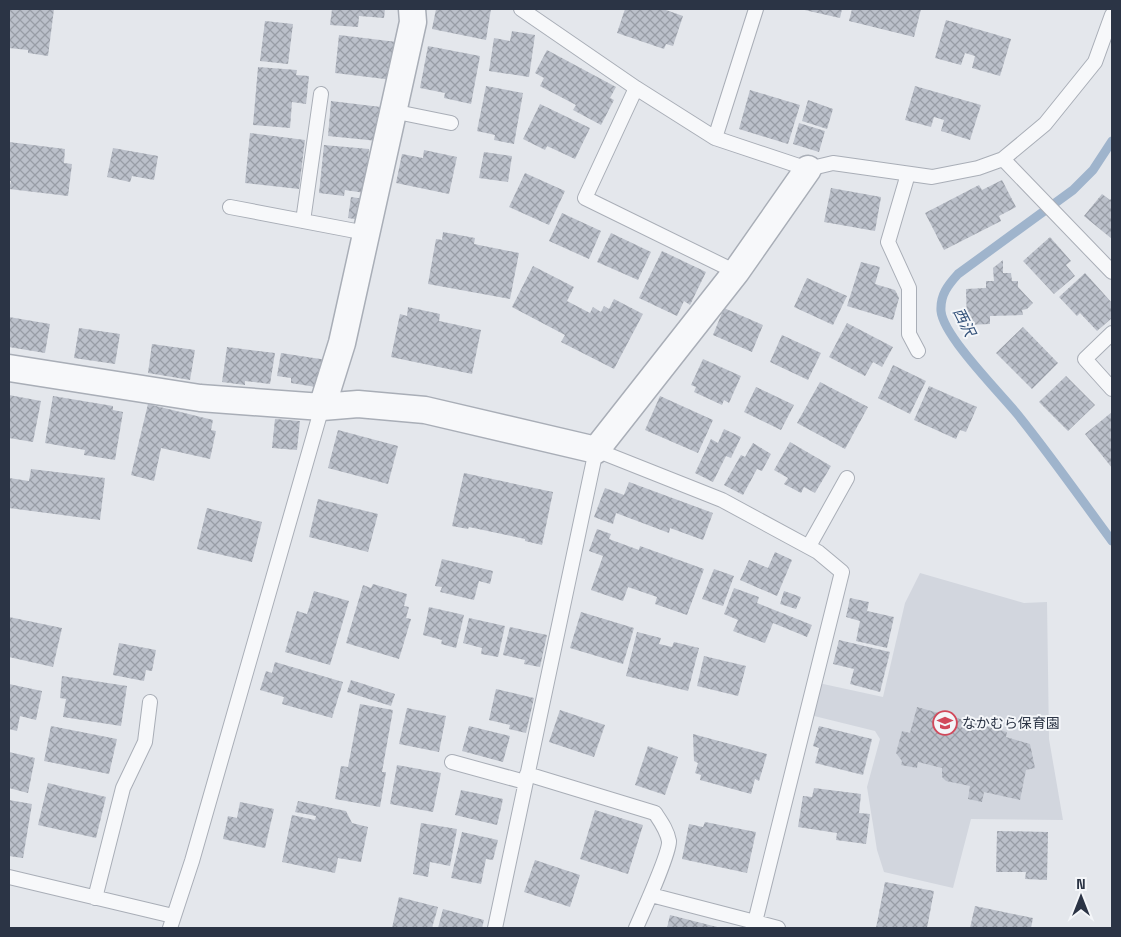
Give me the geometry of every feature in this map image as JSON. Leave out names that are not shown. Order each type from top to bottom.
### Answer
[{"type":"street","points":[[322,407],[342,343],[413,22],[412,9]]},
{"type":"street","points":[[9,368],[200,398],[322,407],[358,404],[425,410],[596,450],[736,272],[808,170]]},
{"type":"lane","points":[[521,9],[636,88],[715,138],[808,170],[833,163],[932,177],[978,168],[1004,159],[1045,124],[1095,62],[1112,15]]},
{"type":"lane","points":[[715,138],[756,9]]},
{"type":"lane","points":[[636,88],[584,198],[736,272]]},
{"type":"lane","points":[[303,221],[321,94]]},
{"type":"lane","points":[[392,111],[451,123]]},
{"type":"lane","points":[[1004,159],[1112,272]]},
{"type":"lane","points":[[908,174],[888,242],[909,288],[909,334],[918,351]]},
{"type":"lane","points":[[230,206],[366,233]]},
{"type":"lane","points":[[1112,333],[1085,359],[1112,389]]},
{"type":"lane","points":[[9,877],[95,898],[171,922],[192,861],[322,407]]},
{"type":"lane","points":[[495,928],[596,450],[722,500],[809,546],[842,572],[755,922]]},
{"type":"lane","points":[[809,546],[847,478]]},
{"type":"lane","points":[[95,898],[122,788],[145,742],[150,702]]},
{"type":"lane","points":[[452,762],[526,778],[655,813],[666,829],[669,843],[651,895],[636,928]]},
{"type":"lane","points":[[651,895],[778,928]]},
{"type":"shaded area","name":"なかむら保育園","points":[[920,573],[1024,603],[1047,602],[1049,739],[1063,820],[971,819],[953,888],[884,872],[877,850],[867,787],[880,739],[875,731],[806,714],[814,682],[883,697],[905,603]]},
{"type":"building","points":[[9,9],[54,9],[48,56],[28,53],[28,50],[9,48]]},
{"type":"building","points":[[332,9],[385,9],[384,18],[359,16],[358,27],[330,25]]},
{"type":"building","points":[[436,9],[491,9],[486,40],[432,29]]},
{"type":"building","points":[[625,9],[663,9],[683,16],[673,46],[666,44],[664,49],[617,33]]},
{"type":"building","points":[[800,9],[842,9],[840,18]]},
{"type":"building","points":[[852,9],[921,9],[914,37],[849,21]]},
{"type":"building","points":[[946,20],[1011,39],[1000,76],[972,68],[975,56],[965,53],[961,65],[935,58]]},
{"type":"building","points":[[265,21],[293,24],[288,64],[260,61]]},
{"type":"building","points":[[512,31],[535,35],[529,77],[489,71],[494,38],[510,41]]},
{"type":"building","points":[[339,35],[397,42],[393,80],[335,73]]},
{"type":"building","points":[[428,46],[480,56],[471,104],[444,98],[445,93],[420,88]]},
{"type":"building","points":[[547,50],[616,87],[610,98],[614,100],[601,125],[573,110],[576,105],[540,86],[544,78],[535,73]]},
{"type":"building","points":[[258,67],[297,70],[296,75],[309,76],[306,104],[292,102],[290,128],[253,125]]},
{"type":"building","points":[[486,86],[523,93],[514,144],[494,140],[495,135],[477,131]]},
{"type":"building","points":[[915,86],[981,105],[970,140],[941,131],[944,120],[934,117],[931,127],[905,120]]},
{"type":"building","points":[[750,90],[800,105],[788,144],[739,129]]},
{"type":"building","points":[[808,100],[833,109],[827,129],[802,121]]},
{"type":"building","points":[[331,101],[381,107],[378,141],[328,136]]},
{"type":"building","points":[[540,104],[590,128],[575,159],[547,146],[545,150],[523,139]]},
{"type":"building","points":[[799,123],[825,131],[819,152],[793,144]]},
{"type":"building","points":[[250,133],[305,140],[299,189],[245,183]]},
{"type":"building","points":[[9,142],[65,149],[64,163],[72,164],[68,196],[9,189],[11,181],[9,181]]},
{"type":"building","points":[[324,145],[369,149],[365,193],[345,190],[344,196],[319,193]]},
{"type":"building","points":[[113,148],[158,156],[154,180],[132,176],[130,182],[107,177]]},
{"type":"building","points":[[424,150],[457,157],[449,194],[396,183],[402,154],[423,158]]},
{"type":"building","points":[[484,152],[512,156],[508,182],[479,178]]},
{"type":"building","points":[[525,173],[565,191],[549,225],[509,207]]},
{"type":"building","points":[[1002,180],[1016,207],[999,216],[1001,221],[944,250],[925,213],[979,185],[982,190]]},
{"type":"building","points":[[831,188],[881,197],[875,231],[824,222]]},
{"type":"building","points":[[1102,194],[1110,200],[1112,198],[1112,239],[1084,216]]},
{"type":"building","points":[[351,197],[364,199],[361,220],[348,218]]},
{"type":"building","points":[[562,213],[601,231],[589,259],[549,241]]},
{"type":"building","points":[[443,232],[475,238],[474,244],[519,253],[510,299],[428,284],[436,239],[442,240]]},
{"type":"building","points":[[611,233],[651,252],[638,280],[597,262]]},
{"type":"building","points":[[1050,237],[1071,261],[1066,265],[1075,276],[1054,294],[1023,261]]},
{"type":"building","points":[[662,251],[706,272],[690,305],[684,301],[677,316],[639,298]]},
{"type":"building","points":[[1003,260],[1003,273],[1011,273],[1012,281],[1018,281],[1018,287],[1033,303],[1027,309],[1022,310],[1023,315],[990,316],[990,324],[967,325],[966,289],[986,288],[986,281],[994,281],[993,268]]},
{"type":"building","points":[[861,262],[880,267],[875,284],[895,290],[899,298],[893,320],[847,306]]},
{"type":"building","points":[[533,266],[574,287],[567,301],[590,313],[593,307],[601,312],[604,306],[609,309],[614,299],[643,314],[614,369],[561,342],[565,335],[512,307]]},
{"type":"building","points":[[1085,273],[1112,303],[1112,318],[1097,331],[1080,313],[1077,316],[1059,297]]},
{"type":"building","points":[[807,278],[847,296],[833,325],[794,307]]},
{"type":"building","points":[[408,307],[440,314],[439,321],[481,330],[472,374],[391,357],[400,314],[407,316]]},
{"type":"building","points":[[724,308],[763,325],[752,352],[713,335]]},
{"type":"building","points":[[9,317],[50,324],[45,353],[9,347]]},
{"type":"building","points":[[847,323],[893,347],[882,367],[873,362],[865,376],[829,357]]},
{"type":"building","points":[[1023,327],[1058,363],[1032,389],[996,353]]},
{"type":"building","points":[[79,328],[120,334],[115,364],[74,358]]},
{"type":"building","points":[[782,335],[821,353],[808,380],[770,362]]},
{"type":"building","points":[[152,344],[195,350],[190,380],[148,373]]},
{"type":"building","points":[[227,347],[275,353],[270,384],[245,381],[245,385],[222,382]]},
{"type":"building","points":[[281,353],[327,360],[322,388],[291,383],[291,378],[277,376]]},
{"type":"building","points":[[703,359],[741,376],[729,403],[724,400],[722,405],[694,392],[696,387],[691,385]]},
{"type":"building","points":[[893,365],[926,381],[910,414],[878,398]]},
{"type":"building","points":[[1066,376],[1095,405],[1068,431],[1039,402]]},
{"type":"building","points":[[820,382],[868,407],[845,449],[797,423]]},
{"type":"building","points":[[929,386],[977,407],[966,432],[960,430],[956,439],[914,420]]},
{"type":"building","points":[[756,387],[794,405],[781,430],[744,412]]},
{"type":"building","points":[[9,395],[41,401],[33,442],[9,438]]},
{"type":"building","points":[[53,396],[113,406],[113,410],[123,412],[115,460],[84,455],[85,450],[45,443]]},
{"type":"building","points":[[660,396],[713,420],[698,453],[645,430]]},
{"type":"building","points":[[148,404],[213,420],[211,430],[216,431],[210,459],[161,448],[154,481],[131,475]]},
{"type":"building","points":[[1112,412],[1112,468],[1085,434]]},
{"type":"building","points":[[275,419],[300,421],[297,450],[272,448]]},
{"type":"building","points":[[724,429],[741,437],[731,458],[726,456],[713,482],[695,473],[711,439],[718,443]]},
{"type":"building","points":[[338,430],[398,446],[388,484],[328,468]]},
{"type":"building","points":[[790,442],[831,466],[815,493],[804,487],[801,493],[784,484],[788,478],[774,470]]},
{"type":"building","points":[[753,443],[771,454],[762,471],[757,469],[743,495],[724,485],[741,455],[745,457]]},
{"type":"building","points":[[31,469],[105,478],[100,520],[9,508],[9,478],[29,481]]},
{"type":"building","points":[[464,473],[553,492],[542,545],[525,541],[525,539],[469,527],[468,529],[452,526]]},
{"type":"building","points":[[629,482],[713,513],[703,540],[670,528],[669,533],[616,513],[613,524],[594,517],[605,488],[624,495]]},
{"type":"building","points":[[318,499],[378,514],[368,552],[309,537]]},
{"type":"building","points":[[207,508],[262,522],[252,562],[197,549]]},
{"type":"building","points":[[597,529],[611,534],[609,539],[639,550],[640,546],[704,569],[687,615],[655,604],[657,597],[628,587],[623,601],[591,590],[603,556],[589,551]]},
{"type":"building","points":[[775,552],[792,560],[777,596],[740,580],[749,560],[768,568]]},
{"type":"building","points":[[442,559],[493,571],[490,584],[479,581],[474,600],[440,592],[442,587],[435,586]]},
{"type":"building","points":[[714,569],[734,576],[723,606],[702,599]]},
{"type":"building","points":[[373,584],[407,594],[404,606],[409,607],[406,618],[411,619],[399,659],[346,643],[363,585],[371,588]]},
{"type":"building","points":[[734,588],[759,597],[757,603],[812,625],[807,637],[773,623],[765,643],[733,631],[738,620],[724,614]]},
{"type":"building","points":[[314,591],[349,601],[330,665],[285,652],[297,611],[307,614]]},
{"type":"building","points":[[784,591],[801,597],[796,609],[780,604]]},
{"type":"building","points":[[850,598],[869,602],[867,611],[894,617],[887,648],[856,641],[860,621],[846,617]]},
{"type":"building","points":[[429,607],[464,615],[456,648],[441,644],[442,640],[423,635]]},
{"type":"building","points":[[581,612],[634,628],[623,664],[570,648]]},
{"type":"building","points":[[9,617],[62,628],[53,667],[9,657]]},
{"type":"building","points":[[469,618],[505,626],[498,657],[481,654],[482,648],[463,643]]},
{"type":"building","points":[[510,627],[547,635],[540,667],[524,664],[525,660],[503,655]]},
{"type":"building","points":[[637,632],[661,638],[659,644],[672,647],[674,642],[699,648],[688,691],[626,676]]},
{"type":"building","points":[[839,640],[890,652],[880,692],[850,684],[854,669],[833,664]]},
{"type":"building","points":[[119,643],[156,650],[152,671],[146,670],[144,681],[113,675]]},
{"type":"building","points":[[704,656],[746,666],[738,696],[697,686]]},
{"type":"building","points":[[275,662],[343,682],[332,718],[282,704],[284,697],[260,690],[266,671],[272,673]]},
{"type":"building","points":[[62,676],[127,686],[121,726],[63,717],[66,699],[60,698]]},
{"type":"building","points":[[351,680],[395,694],[391,706],[347,692]]},
{"type":"building","points":[[9,684],[42,691],[36,720],[20,716],[17,731],[9,729]]},
{"type":"building","points":[[496,689],[534,698],[526,733],[509,729],[510,725],[489,720]]},
{"type":"building","points":[[360,704],[393,710],[382,772],[386,772],[380,807],[335,799],[341,766],[348,767]]},
{"type":"building","points":[[917,707],[1007,732],[1006,737],[1030,744],[1035,768],[1026,770],[1020,800],[984,792],[982,802],[968,799],[970,786],[946,781],[942,777],[942,768],[918,762],[917,768],[901,765],[902,761],[896,753],[902,731],[910,733]]},
{"type":"building","points":[[407,708],[446,716],[439,752],[399,744]]},
{"type":"building","points":[[560,710],[605,725],[594,757],[549,742]]},
{"type":"building","points":[[51,726],[117,739],[109,774],[44,761]]},
{"type":"building","points":[[469,726],[510,736],[503,762],[462,751]]},
{"type":"building","points":[[819,726],[872,739],[863,775],[815,763],[819,748],[813,746]]},
{"type":"building","points":[[693,734],[767,754],[759,781],[755,779],[751,794],[700,780],[701,775],[695,773],[698,763],[694,761]]},
{"type":"building","points":[[648,746],[678,757],[665,795],[635,785]]},
{"type":"building","points":[[9,752],[35,758],[28,793],[9,788]]},
{"type":"building","points":[[397,765],[441,773],[433,812],[390,804]]},
{"type":"building","points":[[48,783],[106,797],[96,838],[38,825]]},
{"type":"building","points":[[814,788],[861,794],[859,813],[870,814],[866,844],[836,840],[837,833],[798,827],[803,796],[812,797]]},
{"type":"building","points":[[461,790],[503,799],[497,825],[455,815]]},
{"type":"building","points":[[9,800],[32,804],[23,858],[9,856]]},
{"type":"building","points":[[298,801],[346,811],[352,823],[368,827],[361,862],[338,858],[335,873],[282,862],[292,815],[315,820],[316,816],[295,812]]},
{"type":"building","points":[[240,802],[274,809],[265,848],[223,839],[228,816],[237,818]]},
{"type":"building","points":[[595,810],[643,825],[628,874],[580,859]]},
{"type":"building","points":[[705,822],[756,832],[747,873],[682,859],[689,824],[703,827]]},
{"type":"building","points":[[421,823],[457,829],[450,866],[430,862],[428,877],[413,874]]},
{"type":"building","points":[[997,831],[1048,832],[1047,880],[1025,879],[1026,872],[996,872]]},
{"type":"building","points":[[462,832],[498,840],[493,860],[486,859],[481,884],[451,878]]},
{"type":"building","points":[[535,860],[580,875],[570,907],[524,892]]},
{"type":"building","points":[[885,882],[934,891],[927,928],[876,928]]},
{"type":"building","points":[[399,897],[438,907],[432,928],[392,928]]},
{"type":"building","points":[[975,906],[1033,918],[1031,928],[970,928]]},
{"type":"building","points":[[443,909],[484,920],[482,928],[438,928]]},
{"type":"building","points":[[670,915],[721,928],[667,928]]},
{"type":"waterway","name":"西沢","points":[[1112,141],[1093,170],[1073,190],[958,274],[945,291],[941,305],[944,322],[951,335],[1030,430],[1112,541]]},
{"type":"place","name":"なかむら保育園","points":[[945,723]]}]
